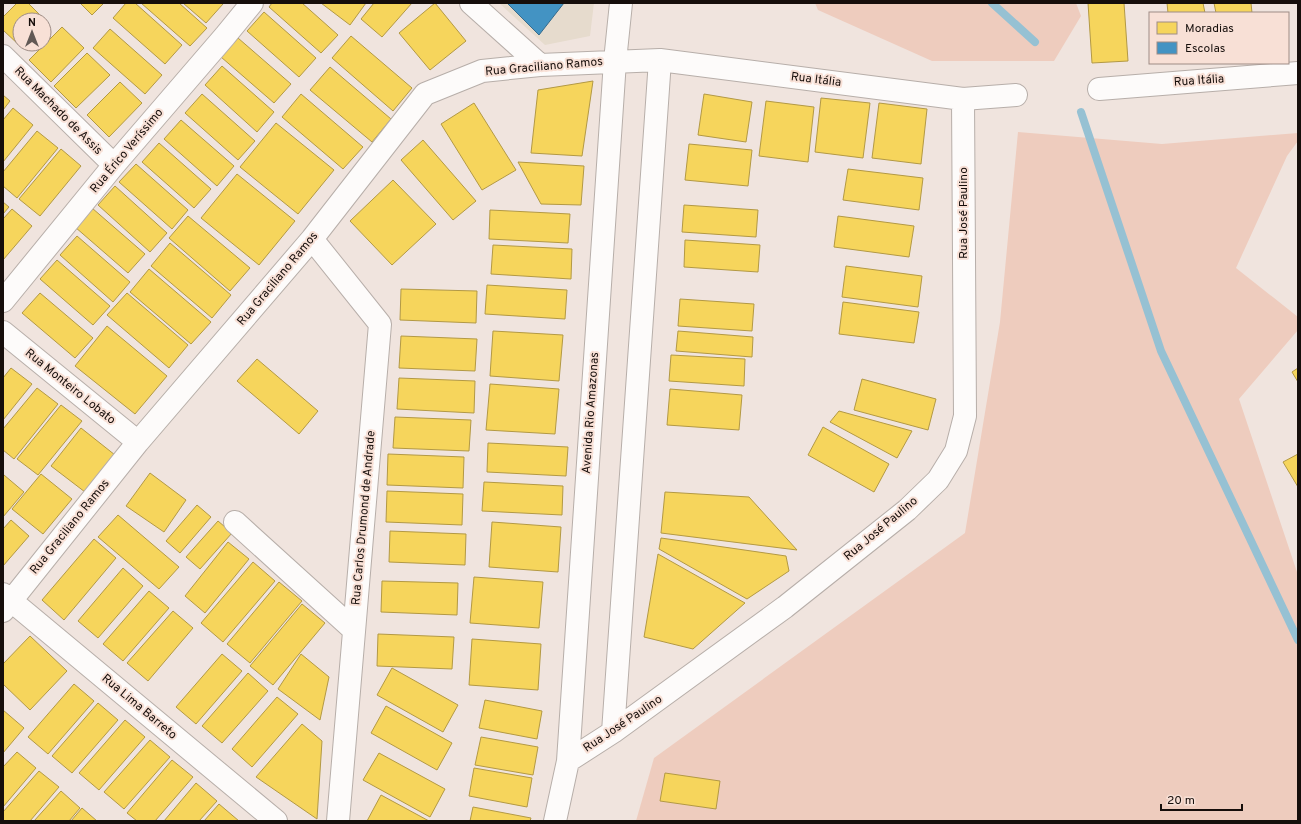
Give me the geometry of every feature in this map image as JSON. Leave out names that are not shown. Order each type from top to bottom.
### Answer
[{"type":"street","name":"Rua Érico Veríssimo","points":[[3,301],[114,165],[252,3]]},
{"type":"street","points":[[471,3],[540,65]]},
{"type":"street","name":"Avenida Rio Amazonas","points":[[555,821],[568,761],[615,61],[621,3]]},
{"type":"street","name":"Rua Machado de Assis","points":[[3,56],[114,165]]},
{"type":"street","points":[[613,732],[660,60]]},
{"type":"street","name":"Rua Itália","points":[[615,61],[660,60],[963,99],[1016,95]]},
{"type":"street","name":"Rua Graciliano Ramos","points":[[6,602],[138,442],[312,239],[425,94],[482,71],[540,65],[615,61]]},
{"type":"street","name":"Rua Itália","points":[[1099,89],[1298,73]]},
{"type":"street","name":"Rua José Paulino","points":[[568,761],[613,732],[785,607],[907,510],[938,480],[956,451],[965,416],[963,99]]},
{"type":"street","name":"Rua Carlos Drumond de Andrade","points":[[312,239],[380,324],[338,821]]},
{"type":"street","name":"Rua Monteiro Lobato","points":[[3,332],[138,442]]},
{"type":"street","points":[[235,522],[354,630]]},
{"type":"street","name":"Rua Lima Barreto","points":[[6,602],[276,821]]},
{"type":"shaded area","points":[[499,3],[594,3],[590,36],[545,45]]},
{"type":"shaded area","points":[[815,3],[1076,3],[1081,16],[1054,61],[932,61],[818,10]]},
{"type":"shaded area","points":[[1018,132],[1162,144],[1298,133],[1298,141],[1287,156],[1236,268],[1298,317],[1298,330],[1239,399],[1298,575],[1298,821],[636,821],[654,758],[965,533],[1000,322]]},
{"type":"building: Moradias","points":[[17,3],[28,3],[37,12],[12,12],[12,38],[3,30],[3,17]]},
{"type":"building: Moradias","points":[[80,3],[104,3],[92,15]]},
{"type":"building: Moradias","points":[[126,3],[135,3],[182,45],[165,64],[113,18]]},
{"type":"building: Moradias","points":[[141,3],[179,3],[207,28],[190,46]]},
{"type":"building: Moradias","points":[[183,3],[221,3],[223,4],[206,23]]},
{"type":"building: Moradias","points":[[272,3],[302,3],[338,35],[321,53],[269,7]]},
{"type":"building: Moradias","points":[[321,3],[366,3],[350,25]]},
{"type":"building: Moradias","points":[[374,3],[412,3],[382,37],[361,19]]},
{"type":"building: Moradias","points":[[435,3],[466,41],[430,70],[399,33]]},
{"type":"building: Moradias","points":[[1088,3],[1124,3],[1128,61],[1092,63]]},
{"type":"building: Moradias","points":[[1167,3],[1203,3],[1205,12],[1168,12]]},
{"type":"building: Moradias","points":[[1214,3],[1251,3],[1252,12],[1216,12]]},
{"type":"building: Moradias","points":[[264,12],[316,58],[299,77],[247,31]]},
{"type":"building: Moradias","points":[[62,27],[84,48],[51,82],[29,60],[37,52],[52,52],[52,37]]},
{"type":"building: Moradias","points":[[110,29],[162,75],[145,94],[93,48]]},
{"type":"building: Moradias","points":[[351,36],[412,88],[393,111],[332,58]]},
{"type":"building: Moradias","points":[[238,38],[291,84],[274,103],[221,57]]},
{"type":"building: Moradias","points":[[87,53],[110,75],[76,108],[54,86]]},
{"type":"building: Moradias","points":[[222,66],[274,112],[257,132],[205,85]]},
{"type":"building: Moradias","points":[[330,67],[391,119],[372,142],[310,90]]},
{"type":"building: Moradias","points":[[593,81],[582,156],[531,153],[538,90]]},
{"type":"building: Moradias","points":[[120,82],[142,103],[109,137],[87,115]]},
{"type":"building: Moradias","points":[[202,94],[255,141],[238,160],[185,113]]},
{"type":"building: Moradias","points":[[301,94],[363,147],[343,169],[282,117]]},
{"type":"building: Moradias","points":[[704,94],[752,102],[746,142],[698,135]]},
{"type":"building: Moradias","points":[[3,95],[10,101],[3,110]]},
{"type":"building: Moradias","points":[[821,98],[870,103],[863,158],[815,152]]},
{"type":"building: Moradias","points":[[766,101],[814,107],[808,162],[759,156]]},
{"type":"building: Moradias","points":[[474,103],[516,170],[482,190],[441,124]]},
{"type":"building: Moradias","points":[[879,103],[927,109],[921,164],[872,158]]},
{"type":"building: Moradias","points":[[13,108],[33,125],[3,162],[3,120]]},
{"type":"building: Moradias","points":[[181,120],[234,166],[217,186],[164,139]]},
{"type":"building: Moradias","points":[[276,123],[334,170],[298,214],[240,167]]},
{"type":"building: Moradias","points":[[37,131],[58,148],[17,198],[3,186],[3,172]]},
{"type":"building: Moradias","points":[[423,140],[476,201],[453,220],[401,160]]},
{"type":"building: Moradias","points":[[159,143],[211,189],[194,208],[142,162]]},
{"type":"building: Moradias","points":[[689,144],[752,150],[748,186],[685,180]]},
{"type":"building: Moradias","points":[[61,149],[81,166],[40,216],[19,199]]},
{"type":"building: Moradias","points":[[518,162],[584,166],[581,205],[541,204]]},
{"type":"building: Moradias","points":[[136,164],[188,210],[172,229],[119,182]]},
{"type":"building: Moradias","points":[[848,169],[923,178],[919,210],[843,200]]},
{"type":"building: Moradias","points":[[237,174],[295,221],[259,265],[201,218]]},
{"type":"building: Moradias","points":[[393,180],[436,224],[392,265],[350,221]]},
{"type":"building: Moradias","points":[[115,186],[167,233],[150,252],[98,205]]},
{"type":"building: Moradias","points":[[3,202],[9,207],[3,214]]},
{"type":"building: Moradias","points":[[684,205],[758,210],[756,237],[682,232]]},
{"type":"building: Moradias","points":[[92,208],[145,254],[128,273],[75,227]]},
{"type":"building: Moradias","points":[[12,209],[32,226],[3,260],[3,219]]},
{"type":"building: Moradias","points":[[490,210],[570,214],[568,243],[489,239]]},
{"type":"building: Moradias","points":[[188,216],[250,268],[230,291],[169,238]]},
{"type":"building: Moradias","points":[[838,216],[914,226],[909,257],[834,247]]},
{"type":"building: Moradias","points":[[77,236],[130,282],[113,302],[60,255]]},
{"type":"building: Moradias","points":[[685,240],[760,245],[758,272],[684,267]]},
{"type":"building: Moradias","points":[[170,243],[231,295],[212,318],[151,266]]},
{"type":"building: Moradias","points":[[493,245],[572,249],[571,279],[491,274]]},
{"type":"building: Moradias","points":[[57,260],[110,306],[93,325],[40,279]]},
{"type":"building: Moradias","points":[[846,266],[922,276],[918,307],[842,297]]},
{"type":"building: Moradias","points":[[149,269],[211,322],[191,344],[130,292]]},
{"type":"building: Moradias","points":[[487,285],[567,290],[565,319],[485,314]]},
{"type":"building: Moradias","points":[[401,289],[477,291],[476,323],[400,320]]},
{"type":"building: Moradias","points":[[40,293],[93,338],[75,358],[22,313]]},
{"type":"building: Moradias","points":[[127,293],[188,345],[169,368],[107,315]]},
{"type":"building: Moradias","points":[[680,299],[754,304],[752,331],[678,326]]},
{"type":"building: Moradias","points":[[843,302],[919,312],[914,343],[839,334]]},
{"type":"building: Moradias","points":[[107,326],[167,376],[135,414],[75,366]]},
{"type":"building: Moradias","points":[[493,331],[563,335],[559,381],[490,376]]},
{"type":"building: Moradias","points":[[678,331],[753,337],[752,357],[676,351]]},
{"type":"building: Moradias","points":[[401,336],[477,339],[475,371],[399,368]]},
{"type":"building: Moradias","points":[[671,355],[745,359],[744,386],[669,381]]},
{"type":"building: Moradias","points":[[257,359],[318,411],[299,434],[237,381]]},
{"type":"building: Moradias","points":[[11,368],[32,384],[3,420],[3,378]]},
{"type":"building: Moradias","points":[[1298,368],[1298,382],[1292,372]]},
{"type":"building: Moradias","points":[[399,378],[475,381],[474,413],[397,409]]},
{"type":"building: Moradias","points":[[862,379],[936,399],[928,430],[854,410]]},
{"type":"building: Moradias","points":[[490,384],[559,389],[555,434],[486,430]]},
{"type":"building: Moradias","points":[[37,388],[58,404],[14,459],[3,450],[3,429]]},
{"type":"building: Moradias","points":[[670,389],[742,395],[739,430],[667,425]]},
{"type":"building: Moradias","points":[[61,405],[82,421],[38,475],[17,459]]},
{"type":"building: Moradias","points":[[839,411],[912,431],[897,458],[830,422]]},
{"type":"building: Moradias","points":[[395,417],[471,420],[469,451],[393,448]]},
{"type":"building: Moradias","points":[[823,427],[889,464],[874,492],[808,455]]},
{"type":"building: Moradias","points":[[81,428],[115,455],[85,492],[51,466]]},
{"type":"building: Moradias","points":[[488,443],[568,447],[566,476],[487,472]]},
{"type":"building: Moradias","points":[[388,454],[464,457],[463,488],[387,485]]},
{"type":"building: Moradias","points":[[1298,454],[1298,487],[1283,462]]},
{"type":"building: Moradias","points":[[150,473],[186,500],[164,532],[126,506]]},
{"type":"building: Moradias","points":[[41,474],[72,499],[43,534],[12,509]]},
{"type":"building: Moradias","points":[[4,475],[24,492],[3,517],[3,476]]},
{"type":"building: Moradias","points":[[484,482],[563,486],[562,515],[482,511]]},
{"type":"building: Moradias","points":[[387,491],[463,494],[462,525],[386,522]]},
{"type":"building: Moradias","points":[[665,492],[749,497],[797,550],[661,533]]},
{"type":"building: Moradias","points":[[197,505],[211,517],[180,553],[166,541]]},
{"type":"building: Moradias","points":[[118,515],[179,567],[159,589],[98,537]]},
{"type":"building: Moradias","points":[[11,520],[29,536],[3,566],[3,529]]},
{"type":"building: Moradias","points":[[218,521],[232,533],[200,569],[186,557]]},
{"type":"building: Moradias","points":[[492,522],[561,527],[558,572],[489,567]]},
{"type":"building: Moradias","points":[[390,531],[466,534],[465,565],[389,562]]},
{"type":"building: Moradias","points":[[661,538],[786,556],[789,571],[747,599],[659,549]]},
{"type":"building: Moradias","points":[[94,539],[116,558],[64,620],[42,600]]},
{"type":"building: Moradias","points":[[228,542],[249,559],[205,613],[185,596]]},
{"type":"building: Moradias","points":[[658,554],[745,603],[693,649],[644,637]]},
{"type":"building: Moradias","points":[[253,562],[275,581],[223,642],[201,623]]},
{"type":"building: Moradias","points":[[123,568],[143,586],[98,638],[78,621]]},
{"type":"building: Moradias","points":[[474,577],[543,582],[539,628],[470,623]]},
{"type":"building: Moradias","points":[[382,581],[458,583],[457,615],[381,612]]},
{"type":"building: Moradias","points":[[279,582],[302,601],[250,663],[227,644]]},
{"type":"building: Moradias","points":[[149,591],[169,608],[123,661],[103,644]]},
{"type":"building: Moradias","points":[[302,604],[325,623],[273,685],[250,666]]},
{"type":"building: Moradias","points":[[173,611],[193,628],[148,681],[127,663]]},
{"type":"building: Moradias","points":[[378,634],[454,637],[452,669],[377,666]]},
{"type":"building: Moradias","points":[[30,636],[67,671],[30,710],[3,684],[3,664]]},
{"type":"building: Moradias","points":[[472,639],[541,644],[538,690],[469,685]]},
{"type":"building: Moradias","points":[[222,654],[242,671],[196,724],[176,707]]},
{"type":"building: Moradias","points":[[301,654],[329,677],[320,720],[278,689]]},
{"type":"building: Moradias","points":[[392,668],[458,705],[443,732],[377,695]]},
{"type":"building: Moradias","points":[[248,673],[268,691],[222,743],[202,726]]},
{"type":"building: Moradias","points":[[74,684],[94,701],[48,754],[28,737]]},
{"type":"building: Moradias","points":[[277,697],[298,714],[252,767],[232,749]]},
{"type":"building: Moradias","points":[[485,700],[542,711],[537,739],[479,728]]},
{"type":"building: Moradias","points":[[98,703],[118,720],[72,773],[52,756]]},
{"type":"building: Moradias","points":[[386,706],[452,743],[437,770],[371,733]]},
{"type":"building: Moradias","points":[[3,710],[24,728],[3,753]]},
{"type":"building: Moradias","points":[[125,720],[145,737],[99,790],[79,773]]},
{"type":"building: Moradias","points":[[302,724],[322,741],[317,819],[256,777]]},
{"type":"building: Moradias","points":[[481,737],[538,747],[533,775],[475,765]]},
{"type":"building: Moradias","points":[[150,740],[170,757],[124,809],[104,792]]},
{"type":"building: Moradias","points":[[17,752],[36,768],[3,807],[3,767]]},
{"type":"building: Moradias","points":[[379,753],[445,789],[430,817],[363,780]]},
{"type":"building: Moradias","points":[[172,760],[193,777],[155,821],[137,821],[127,813]]},
{"type":"building: Moradias","points":[[474,768],[532,778],[527,807],[469,796]]},
{"type":"building: Moradias","points":[[39,771],[59,787],[30,821],[5,821],[3,819],[3,812]]},
{"type":"building: Moradias","points":[[665,773],[720,781],[716,809],[660,801]]},
{"type":"building: Moradias","points":[[196,783],[217,801],[199,821],[164,821]]},
{"type":"building: Moradias","points":[[61,791],[80,808],[69,821],[34,821]]},
{"type":"building: Moradias","points":[[381,795],[429,821],[367,821]]},
{"type":"building: Moradias","points":[[219,804],[239,821],[204,821]]},
{"type":"building: Moradias","points":[[473,807],[531,818],[530,821],[470,821]]},
{"type":"building: Moradias","points":[[82,808],[97,821],[71,821]]},
{"type":"building: Escolas","points":[[507,3],[564,3],[539,35]]},
{"type":"waterway","points":[[992,3],[1035,42]]},
{"type":"waterway","points":[[1081,112],[1161,351],[1298,640]]}]
